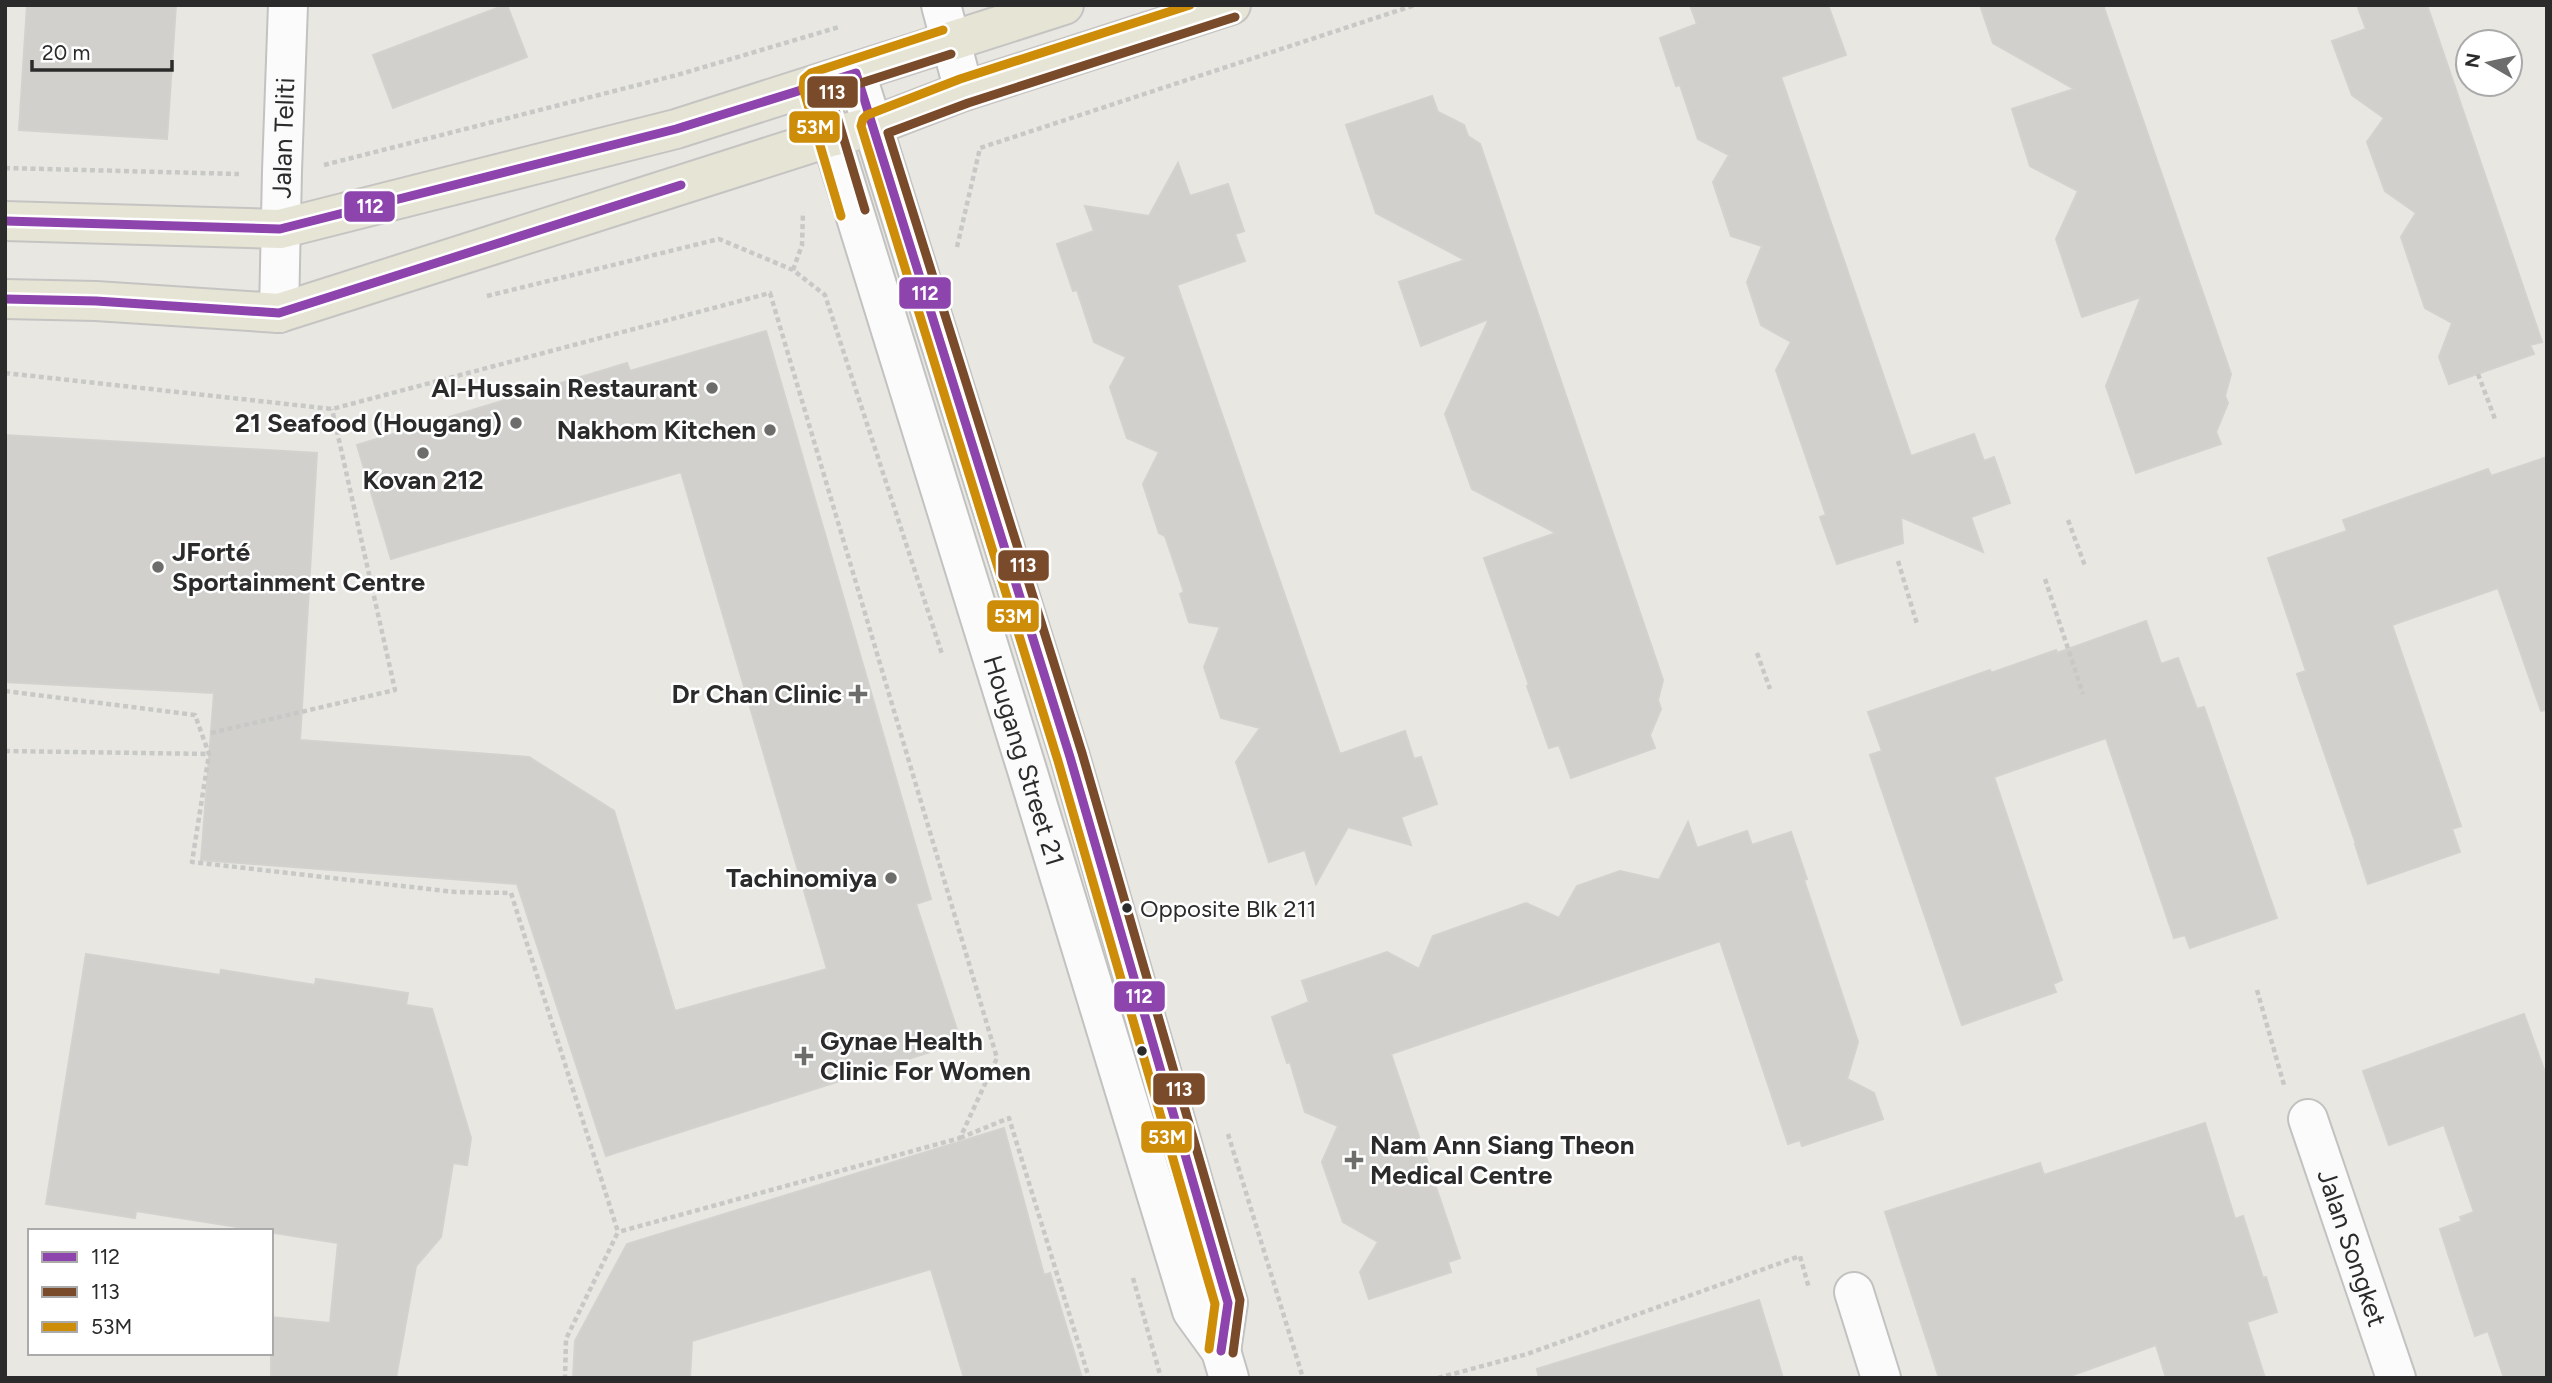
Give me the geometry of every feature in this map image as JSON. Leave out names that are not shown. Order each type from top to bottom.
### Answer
[{"type":"main road","points":[[5,221],[280,229],[676,129],[856,73],[945,23],[1064,5]]},
{"type":"main road","points":[[5,299],[96,301],[279,313],[831,137],[873,126],[964,91],[1231,5]]},
{"type":"street","name":"Jalan Teliti","points":[[279,313],[288,5]]},
{"type":"street","points":[[945,23],[964,91]]},
{"type":"street","name":"Hougang Street 21","points":[[856,73],[1070,757],[1228,1303],[1225,1364]]},
{"type":"street","name":"Hougang Street 21","points":[[815,85],[1192,1311],[1225,1364]]},
{"type":"street","name":"Jalan Songket","points":[[2308,1119],[2396,1378]]},
{"type":"street","points":[[1854,1292],[1881,1378]]},
{"type":"path","points":[[965,210],[981,148],[1415,5]]},
{"type":"path","points":[[5,168],[251,174],[309,169],[677,75],[842,27]]},
{"type":"path","points":[[793,270],[802,245],[803,212]]},
{"type":"path","points":[[481,297],[719,239],[793,270],[825,295],[943,657]]},
{"type":"path","points":[[5,373],[332,410],[770,293],[997,1058],[960,1138]]},
{"type":"path","points":[[2478,374],[2495,419]]},
{"type":"path","points":[[211,733],[395,690],[332,410]]},
{"type":"path","points":[[2068,520],[2085,566]]},
{"type":"path","points":[[1898,561],[1917,624]]},
{"type":"path","points":[[2045,579],[2083,694]]},
{"type":"path","points":[[1757,653],[1770,689]]},
{"type":"path","points":[[5,691],[195,715],[209,754],[192,862],[455,892],[511,893],[618,1232],[566,1339],[565,1378]]},
{"type":"path","points":[[5,751],[209,754]]},
{"type":"path","points":[[2257,990],[2273,1048]]},
{"type":"path","points":[[618,1232],[960,1138],[1009,1118],[1090,1378]]},
{"type":"path","points":[[1438,1378],[1527,1353],[1800,1256],[1804,1268]]},
{"type":"path","points":[[1130,1270],[1161,1378]]},
{"type":"building","points":[[27,5],[176,5],[167,139],[19,130]]},
{"type":"building","points":[[505,5],[527,57],[393,108],[373,55]]},
{"type":"building","points":[[1690,5],[1828,5],[1846,55],[1781,77],[1911,456],[1974,434],[1984,461],[1994,457],[2010,503],[1971,517],[1983,552],[1901,517],[1903,543],[1837,564],[1820,517],[1826,515],[1776,370],[1791,342],[1761,325],[1747,282],[1762,246],[1731,236],[1713,182],[1729,155],[1698,139],[1680,85],[1676,86],[1660,38],[1697,24]]},
{"type":"building","points":[[1980,5],[2103,5],[2231,374],[2225,396],[2228,403],[2216,432],[2221,444],[2136,473],[2106,386],[2141,297],[2082,317],[2056,239],[2078,191],[2030,166],[2012,109],[2074,89],[1993,43]]},
{"type":"building","points":[[2357,5],[2427,5],[2454,84],[2454,98],[2459,98],[2542,342],[2530,345],[2534,354],[2449,384],[2439,357],[2452,323],[2425,308],[2401,237],[2416,213],[2385,191],[2367,142],[2384,118],[2352,95],[2332,41],[2366,29]]},
{"type":"building","points":[[1432,96],[1438,112],[1464,125],[1468,136],[1480,144],[1663,680],[1658,700],[1661,709],[1650,735],[1655,748],[1571,778],[1559,745],[1549,748],[1484,558],[1556,533],[1472,489],[1445,414],[1489,319],[1421,346],[1399,282],[1465,260],[1376,213],[1346,125]]},
{"type":"building","points":[[1178,163],[1190,196],[1228,184],[1244,231],[1235,234],[1245,261],[1177,285],[1340,754],[1405,731],[1414,759],[1421,757],[1437,804],[1401,817],[1411,845],[1348,827],[1316,884],[1305,850],[1269,862],[1236,762],[1260,728],[1221,718],[1204,667],[1220,627],[1189,622],[1180,594],[1184,592],[1165,536],[1159,533],[1143,484],[1159,452],[1127,438],[1110,387],[1126,357],[1094,342],[1077,290],[1073,291],[1057,244],[1094,231],[1085,206],[1149,216]]},
{"type":"building","points":[[766,331],[931,899],[916,904],[961,1042],[606,1156],[517,884],[201,860],[214,693],[5,682],[5,435],[317,453],[300,740],[529,757],[614,811],[675,1011],[827,969],[681,472],[391,559],[357,445],[627,363],[630,371]]},
{"type":"building","points":[[2547,457],[2547,710],[2541,711],[2498,588],[2392,625],[2461,826],[2452,829],[2460,852],[2368,884],[2297,674],[2306,671],[2268,558],[2347,531],[2343,520],[2488,469],[2491,476]]},
{"type":"building","points":[[2146,621],[2161,664],[2178,658],[2197,709],[2204,707],[2277,918],[2190,948],[2185,935],[2174,938],[2106,738],[1994,777],[2062,980],[2053,984],[2056,992],[1962,1025],[1870,755],[1882,751],[1868,712],[1990,670],[1991,673],[2056,650],[2057,653]]},
{"type":"building","points":[[1688,822],[1697,848],[1747,831],[1752,845],[1791,832],[1807,879],[1804,880],[1858,1042],[1847,1079],[1874,1093],[1883,1119],[1802,1146],[1800,1140],[1788,1144],[1720,941],[1391,1054],[1460,1258],[1448,1262],[1451,1272],[1369,1299],[1360,1272],[1378,1242],[1343,1222],[1322,1162],[1338,1126],[1305,1112],[1290,1062],[1287,1063],[1272,1017],[1309,1002],[1302,981],[1387,952],[1419,969],[1433,936],[1526,903],[1559,918],[1577,886],[1620,871],[1659,880]]},
{"type":"building","points":[[86,954],[220,975],[221,970],[315,985],[316,979],[408,993],[406,1005],[432,1009],[471,1138],[467,1165],[453,1163],[441,1237],[416,1266],[396,1378],[271,1378],[273,1317],[330,1323],[338,1243],[273,1233],[273,1229],[250,1229],[136,1211],[135,1218],[46,1204]]},
{"type":"building","points":[[2524,1014],[2547,1078],[2547,1378],[2504,1378],[2488,1331],[2475,1336],[2440,1229],[2462,1221],[2460,1217],[2474,1212],[2444,1125],[2389,1145],[2363,1071]]},
{"type":"building","points":[[2205,1123],[2235,1219],[2243,1216],[2277,1312],[2247,1322],[2265,1378],[2166,1378],[2156,1345],[2065,1378],[1939,1378],[1885,1212],[2040,1163],[2044,1175]]},
{"type":"building","points":[[1004,1128],[1044,1275],[1050,1273],[1082,1378],[964,1378],[931,1269],[692,1341],[690,1378],[573,1378],[575,1341],[627,1244]]},
{"type":"building","points":[[1759,1300],[1783,1378],[1539,1378],[1537,1369]]},
{"type":"transit line","name":"53M","points":[[1190,5],[960,79],[867,115],[861,126],[1058,761],[1215,1304],[1209,1349]]},
{"type":"transit line","name":"113","points":[[1233,1353],[1240,1300],[1082,753],[888,133],[968,103],[1235,17]]},
{"type":"transit line","name":"53M","points":[[841,216],[803,88],[804,79],[811,73],[943,30]]},
{"type":"transit line","name":"113","points":[[865,210],[830,93],[951,54]]},
{"type":"transit line","name":"112","points":[[5,221],[280,229],[676,129],[856,73],[1070,757],[1228,1303],[1221,1351]]},
{"type":"transit line","name":"112","points":[[5,299],[96,301],[279,313],[681,185]]},
{"type":"place","name":"Al-Hussain Restaurant","points":[[712,388]]},
{"type":"place","name":"21 Seafood (Hougang)","points":[[516,423]]},
{"type":"place","name":"Nakhom Kitchen","points":[[770,430]]},
{"type":"place","name":"Kovan 212","points":[[423,453]]},
{"type":"place","name":"JForté Sportainment Centre","points":[[158,567]]},
{"type":"place","name":"Dr Chan Clinic","points":[[858,694]]},
{"type":"place","name":"Tachinomiya","points":[[891,878]]},
{"type":"place","name":"Opposite Blk 211","points":[[1127,908]]},
{"type":"place","name":"Gynae Health Clinic For Women","points":[[804,1056]]},
{"type":"place","name":"Nam Ann Siang Theon Medical Centre","points":[[1354,1160]]}]
